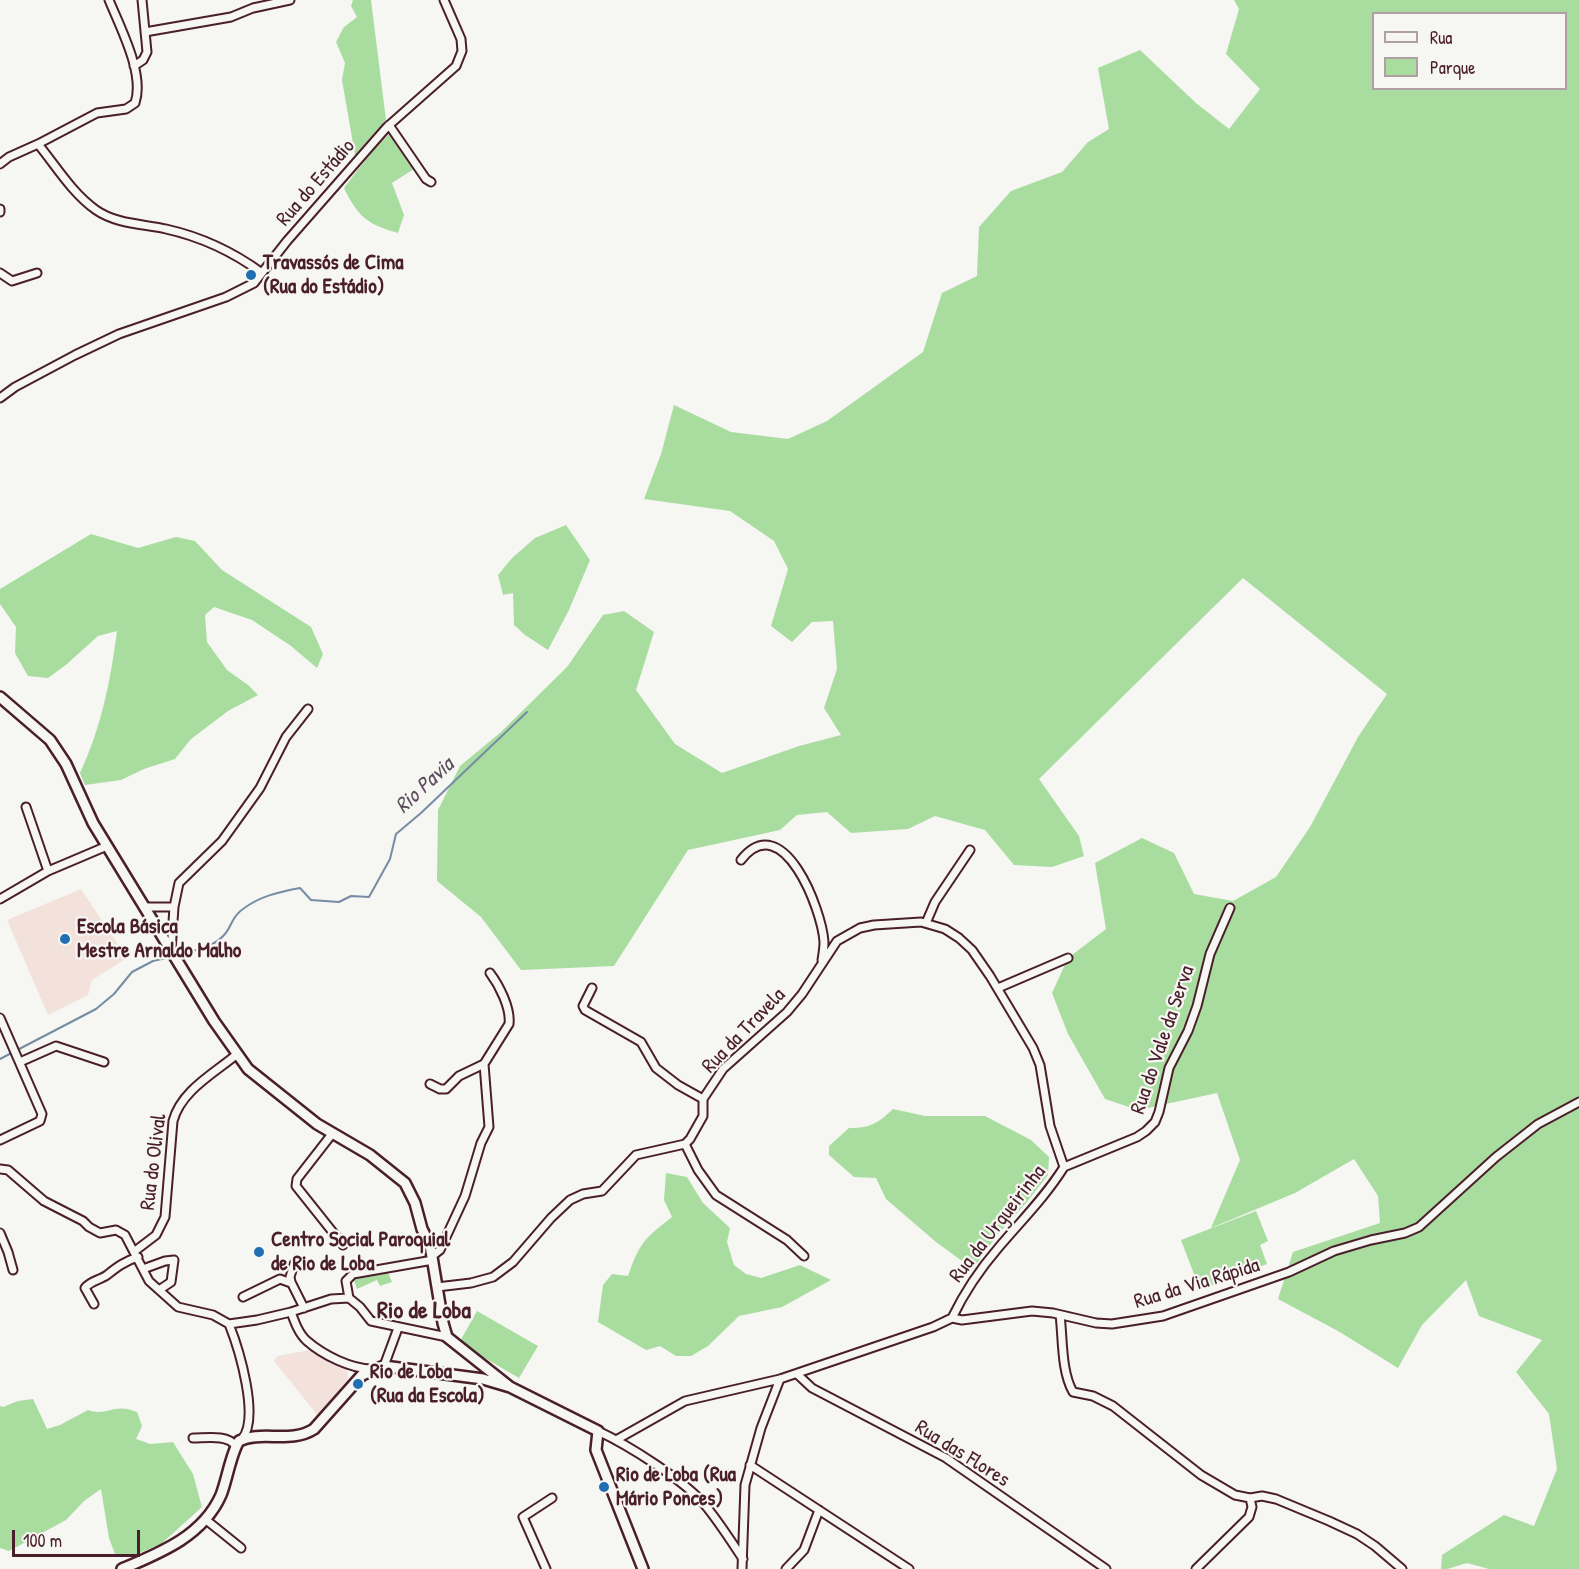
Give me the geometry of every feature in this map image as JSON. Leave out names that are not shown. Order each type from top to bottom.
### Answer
[{"type":"street","points":[[0,164],[9,157],[97,113],[132,106],[135,103],[138,91],[134,66],[109,0]]},
{"type":"street","points":[[134,66],[143,60],[147,52],[142,0]]},
{"type":"street","points":[[145,32],[231,17],[253,8],[290,0]]},
{"type":"street","name":"Rua do Estádio","points":[[0,398],[15,387],[65,360],[119,334],[247,288],[254,283],[287,241],[389,125],[456,66],[462,51],[461,39],[445,0]]},
{"type":"street","points":[[389,125],[426,179],[431,182]]},
{"type":"street","points":[[38,144],[79,195],[97,211],[131,223],[197,237],[240,257],[262,273]]},
{"type":"street","points":[[0,273],[12,281],[37,273]]},
{"type":"street","points":[[0,697],[50,740],[66,764],[107,846],[236,1055],[256,1077],[332,1134],[370,1155],[405,1183],[416,1203],[432,1258],[447,1337]]},
{"type":"street","points":[[171,951],[174,907],[179,883],[222,841],[260,788],[286,737],[308,709]]},
{"type":"street","points":[[26,807],[48,871]]},
{"type":"street","points":[[741,860],[751,849],[769,844],[780,848],[787,855],[804,880],[819,919],[824,942],[822,963]]},
{"type":"street","points":[[0,899],[48,871],[107,846]]},
{"type":"street","points":[[926,923],[935,902],[970,850]]},
{"type":"street","points":[[144,907],[174,907]]},
{"type":"street","name":"Rua do Vale da Serva","points":[[1064,1167],[1137,1137],[1155,1122],[1169,1068],[1188,1031],[1210,954],[1230,908]]},
{"type":"street","name":"Rua da Urgueirinha","points":[[822,963],[837,941],[860,928],[888,924],[926,923],[945,929],[959,938],[982,962],[1033,1048],[1040,1065],[1050,1126],[1064,1167],[1055,1181],[996,1250],[962,1298],[952,1318]]},
{"type":"street","points":[[998,988],[1068,958]]},
{"type":"street","name":"Rua da Travela","points":[[685,1144],[703,1116],[704,1099],[723,1069],[787,1012],[822,963]]},
{"type":"street","points":[[430,1084],[446,1089],[459,1076],[484,1064],[509,1024],[510,1017],[497,983],[490,973]]},
{"type":"street","points":[[592,988],[584,1004],[585,1010],[641,1042],[656,1068],[678,1085],[704,1099]]},
{"type":"street","points":[[0,1018],[40,1108],[42,1118],[35,1125],[0,1140]]},
{"type":"street","points":[[20,1062],[56,1046],[104,1062]]},
{"type":"street","name":"Rua do Olival","points":[[94,1304],[85,1288],[88,1284],[106,1275],[136,1254],[156,1235],[165,1217],[173,1121],[176,1110],[188,1094],[236,1055]]},
{"type":"street","points":[[484,1064],[489,1126],[481,1143],[465,1196],[440,1250],[432,1258],[353,1274],[346,1281],[349,1298],[371,1321],[447,1337],[510,1387],[616,1440],[689,1488],[706,1506],[743,1559]]},
{"type":"street","name":"Rua da Via Rápida","points":[[616,1440],[685,1401],[780,1379],[933,1327],[952,1318],[962,1320],[1032,1311],[1112,1324],[1163,1316],[1289,1272],[1334,1251],[1405,1233],[1419,1227],[1496,1157],[1538,1124],[1579,1102]]},
{"type":"street","points":[[332,1134],[297,1179],[296,1186],[343,1245]]},
{"type":"street","points":[[437,1287],[481,1281],[493,1277],[513,1262],[551,1218],[570,1200],[583,1194],[602,1191],[636,1155],[685,1144],[698,1170],[716,1195],[787,1240],[804,1256]]},
{"type":"street","points":[[0,1169],[8,1170],[44,1201],[83,1221],[102,1234],[116,1230],[125,1234],[149,1281],[178,1307],[213,1315],[229,1324],[291,1312],[331,1299],[349,1298]]},
{"type":"street","points":[[0,1233],[13,1270]]},
{"type":"street","points":[[144,1269],[174,1260],[171,1282],[159,1290]]},
{"type":"street","points":[[294,1264],[290,1277],[291,1283],[304,1308]]},
{"type":"street","points":[[243,1297],[280,1279],[291,1283]]},
{"type":"street","points":[[291,1312],[297,1328],[307,1341],[347,1365],[374,1369]]},
{"type":"street","points":[[1060,1315],[1065,1363],[1069,1385],[1073,1392],[1101,1399],[1113,1406],[1201,1475],[1235,1495],[1276,1499],[1329,1521],[1357,1534],[1402,1569]]},
{"type":"street","points":[[122,1569],[169,1549],[186,1538],[205,1519],[220,1497],[239,1443],[245,1435],[249,1408],[240,1356],[229,1324]]},
{"type":"street","points":[[384,1366],[398,1328]]},
{"type":"street","points":[[470,1357],[483,1379]]},
{"type":"street","points":[[193,1438],[221,1438],[239,1443],[307,1434],[356,1381],[374,1369],[384,1366],[483,1379],[510,1387]]},
{"type":"street","points":[[483,1379],[490,1377],[487,1370]]},
{"type":"street","name":"Rua das Flores","points":[[796,1374],[813,1388],[945,1458],[1106,1569]]},
{"type":"street","points":[[742,1569],[746,1485],[750,1465],[761,1428],[780,1379]]},
{"type":"street","points":[[598,1431],[596,1450],[643,1569]]},
{"type":"street","points":[[750,1465],[909,1569]]},
{"type":"street","points":[[546,1569],[523,1517],[552,1498]]},
{"type":"street","points":[[1196,1569],[1249,1517],[1252,1507],[1250,1498]]},
{"type":"street","points":[[786,1569],[804,1550],[819,1510]]},
{"type":"street","points":[[205,1519],[241,1548]]},
{"type":"shaded area","name":"Escola Básica Mestre Arnaldo Malho","points":[[81,889],[127,958],[92,980],[88,995],[48,1015],[7,920]]},
{"type":"shaded area","points":[[315,1349],[346,1366],[349,1381],[319,1417],[274,1361],[277,1356]]},
{"type":"green space","points":[[353,0],[371,0],[386,120],[355,155],[342,80],[345,63],[336,42],[344,27],[357,17],[351,6]]},
{"type":"green space","points":[[1234,0],[1579,0],[1579,1569],[1489,1569],[1467,1563],[1441,1569],[1442,1555],[1504,1515],[1534,1526],[1557,1469],[1549,1414],[1516,1372],[1542,1340],[1479,1316],[1466,1280],[1422,1325],[1398,1368],[1338,1331],[1278,1299],[1293,1252],[1380,1223],[1378,1196],[1354,1159],[1295,1193],[1211,1228],[1240,1160],[1217,1093],[1138,1110],[1105,1099],[1068,1034],[1052,993],[1068,958],[1106,929],[1095,863],[1142,838],[1174,853],[1194,894],[1233,901],[1276,877],[1310,827],[1358,737],[1387,694],[1243,578],[1039,779],[1079,836],[1084,856],[1052,867],[1014,865],[985,830],[935,816],[908,829],[851,833],[827,812],[797,815],[780,830],[688,850],[614,966],[521,970],[481,917],[437,881],[438,810],[460,766],[501,732],[567,667],[603,615],[624,611],[654,632],[636,690],[675,744],[722,773],[799,746],[841,735],[824,708],[837,669],[833,621],[812,622],[792,642],[771,626],[788,569],[774,541],[730,511],[644,499],[661,454],[674,405],[731,432],[788,439],[827,421],[923,352],[942,293],[977,276],[979,227],[1011,191],[1062,172],[1088,142],[1109,129],[1098,68],[1140,50],[1196,103],[1229,129],[1260,89],[1226,54],[1239,9]]},
{"type":"green space","points":[[390,133],[414,169],[392,183],[404,215],[398,233],[378,226],[359,213],[344,188]]},
{"type":"green space","points":[[566,525],[590,560],[569,610],[548,650],[514,625],[513,593],[503,595],[498,575],[512,558],[535,538]]},
{"type":"green space","points":[[91,534],[138,548],[176,537],[195,541],[222,570],[311,627],[323,654],[317,668],[291,646],[252,620],[214,607],[205,615],[207,642],[227,670],[258,695],[228,711],[191,739],[175,759],[144,769],[121,780],[85,785],[80,773],[104,704],[117,631],[98,636],[48,678],[28,676],[15,653],[16,627],[0,604],[0,589]]},
{"type":"green space","points":[[893,1109],[925,1116],[985,1116],[1031,1140],[1049,1157],[1048,1175],[998,1234],[973,1269],[936,1242],[886,1199],[876,1178],[854,1177],[829,1155],[829,1146],[849,1128],[874,1124]]},
{"type":"green space","points":[[666,1173],[687,1177],[703,1203],[730,1228],[727,1242],[734,1265],[746,1274],[761,1278],[800,1265],[831,1280],[782,1307],[739,1316],[708,1346],[691,1356],[676,1356],[660,1346],[646,1350],[598,1322],[603,1285],[612,1274],[628,1276],[644,1242],[672,1217],[664,1200]]},
{"type":"green space","points":[[1256,1211],[1268,1241],[1260,1245],[1267,1264],[1200,1290],[1181,1240]]},
{"type":"green space","points":[[387,1270],[392,1282],[380,1286],[377,1280],[357,1289],[353,1278]]},
{"type":"green space","points":[[477,1311],[538,1346],[519,1378],[459,1343]]},
{"type":"green space","points":[[33,1399],[47,1429],[60,1425],[88,1410],[100,1412],[122,1408],[137,1412],[142,1426],[136,1439],[150,1444],[173,1442],[193,1474],[202,1507],[161,1544],[130,1557],[115,1554],[109,1538],[101,1489],[84,1501],[66,1520],[9,1551],[0,1548],[0,1406]]},
{"type":"waterway","name":"Rio Pavia","points":[[181,954],[204,948],[220,939],[239,912],[270,895],[300,888],[311,900],[339,902],[351,896],[369,897],[390,859],[396,834],[527,712]]},
{"type":"waterway","name":"Rio Pavia","points":[[0,1059],[96,1009],[114,994],[132,972],[153,961],[166,958]]},
{"type":"place","name":"Travassós de Cima (Rua do Estádio)","points":[[251,275]]},
{"type":"place","name":"Escola Básica Mestre Arnaldo Malho","points":[[65,939]]},
{"type":"place","name":"Centro Social Paroquial de Rio de Loba","points":[[259,1252]]},
{"type":"place","name":"Rio de Loba (Rua da Escola)","points":[[358,1384]]},
{"type":"place","name":"Rio de Loba (Rua Mário Ponces)","points":[[604,1487]]},
{"type":"district","name":"Rio de Loba","points":[[424,1312]]}]
